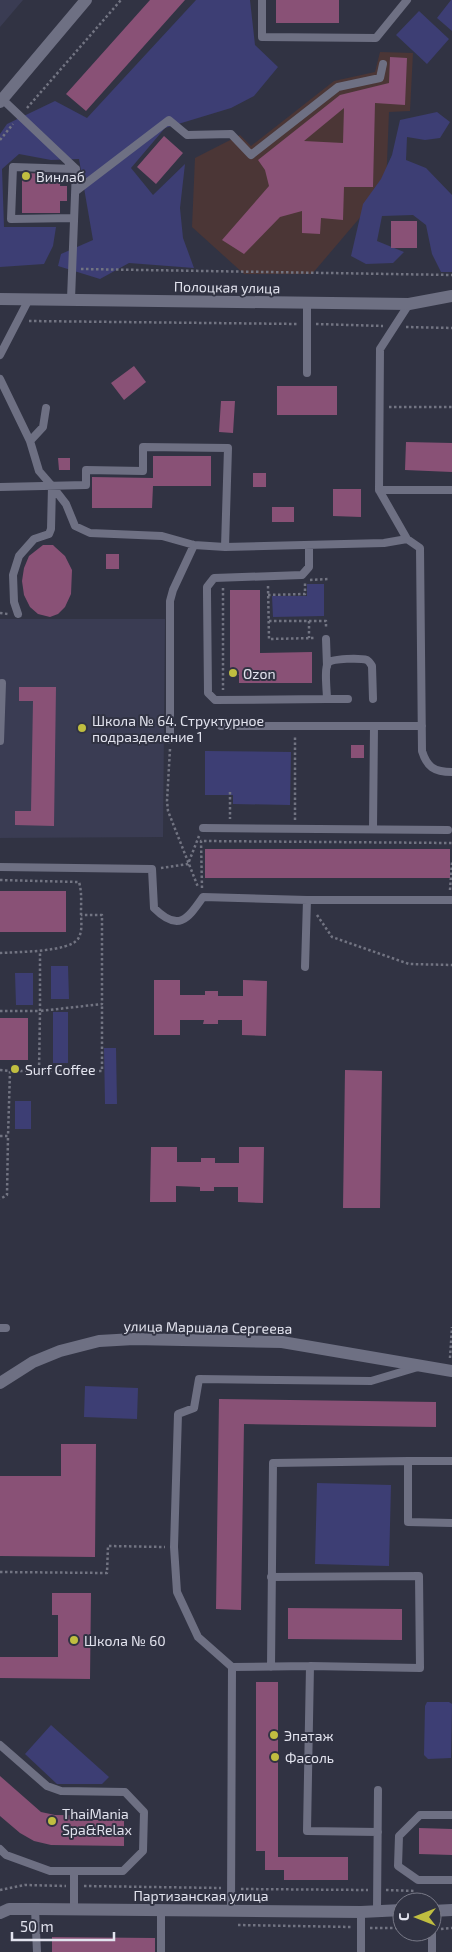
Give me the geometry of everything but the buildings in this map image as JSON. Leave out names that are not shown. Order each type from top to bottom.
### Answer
[{"type":"street","points":[[1,101],[86,0]]},
{"type":"street","name":"Полоцкая улица","points":[[0,299],[409,304],[452,296]]},
{"type":"street","name":"улица Маршала Сергеева","points":[[0,1383],[33,1362],[60,1351],[99,1341],[134,1339],[282,1342],[450,1371]]},
{"type":"street","name":"Партизанская улица","points":[[0,1913],[9,1909],[35,1908],[361,1912],[392,1910]]},
{"type":"lane","points":[[262,0],[262,37],[376,38],[407,0]]},
{"type":"lane","points":[[76,191],[169,120],[187,135],[231,134],[251,155],[338,87],[380,78],[384,64]]},
{"type":"lane","points":[[1,101],[20,116],[76,169],[71,299]]},
{"type":"lane","points":[[74,218],[11,219],[13,168],[76,169]]},
{"type":"lane","points":[[0,355],[29,299]]},
{"type":"lane","points":[[307,303],[307,373]]},
{"type":"lane","points":[[409,304],[380,350],[379,490],[407,539],[420,548],[422,751],[426,764],[434,769],[452,772]]},
{"type":"lane","points":[[0,379],[30,441],[39,471],[66,504],[75,526],[90,533],[162,536],[194,544],[225,547],[384,543],[407,539]]},
{"type":"lane","points":[[30,441],[43,427],[46,408]]},
{"type":"lane","points":[[0,487],[86,486],[86,470],[143,471],[143,447],[228,448],[225,547]]},
{"type":"lane","points":[[18,614],[14,602],[13,575],[19,556],[34,538],[49,534],[51,529],[52,486]]},
{"type":"lane","points":[[379,490],[452,490]]},
{"type":"lane","points":[[170,740],[170,601],[173,590],[194,544]]},
{"type":"lane","points":[[309,545],[309,567],[302,575],[214,578],[209,583],[207,593],[208,693],[215,700],[348,699]]},
{"type":"lane","points":[[326,639],[327,699]]},
{"type":"lane","points":[[327,666],[330,661],[334,660],[368,661],[372,666],[373,698]]},
{"type":"lane","points":[[0,742],[2,683]]},
{"type":"lane","points":[[220,726],[422,726]]},
{"type":"lane","points":[[374,726],[374,829]]},
{"type":"lane","points":[[202,828],[448,830]]},
{"type":"lane","points":[[0,867],[152,869],[154,908],[166,920],[173,922],[185,918],[192,913],[202,897],[307,900],[451,900]]},
{"type":"lane","points":[[305,967],[307,900]]},
{"type":"lane","points":[[271,1577],[419,1576],[420,1668],[232,1667],[198,1637],[178,1592],[174,1547],[178,1414],[194,1408],[199,1379],[370,1381],[420,1367]]},
{"type":"lane","points":[[408,1461],[408,1522],[452,1523]]},
{"type":"lane","points":[[271,1666],[273,1463],[452,1461]]},
{"type":"lane","points":[[310,1666],[307,1831],[378,1832]]},
{"type":"lane","points":[[231,1909],[232,1667]]},
{"type":"lane","points":[[0,1745],[47,1786],[61,1791],[125,1792],[144,1812],[143,1852],[123,1871],[50,1870],[6,1855],[0,1849]]},
{"type":"lane","points":[[377,1910],[378,1790]]},
{"type":"lane","points":[[452,1815],[420,1815],[399,1836],[398,1866],[418,1880],[452,1880]]},
{"type":"lane","points":[[74,1871],[74,1909]]},
{"type":"lane","points":[[35,1908],[37,1952]]},
{"type":"lane","points":[[161,1910],[161,1952]]},
{"type":"lane","points":[[360,1952],[361,1912]]},
{"type":"path","points":[[0,140],[119,0]]},
{"type":"path","points":[[72,269],[452,275]]},
{"type":"path","points":[[18,321],[308,324],[452,328]]},
{"type":"path","points":[[380,407],[452,407]]},
{"type":"path","points":[[268,577],[268,639],[317,638]]},
{"type":"path","points":[[268,595],[305,594],[305,580],[328,580]]},
{"type":"path","points":[[222,581],[223,691]]},
{"type":"path","points":[[268,621],[326,621],[326,639]]},
{"type":"path","points":[[309,621],[309,638]]},
{"type":"path","points":[[295,726],[295,829]]},
{"type":"path","points":[[170,740],[168,811],[202,897]]},
{"type":"path","points":[[230,792],[230,828]]},
{"type":"path","points":[[188,864],[202,828]]},
{"type":"path","points":[[202,897],[201,841],[452,842]]},
{"type":"path","points":[[451,900],[452,862]]},
{"type":"path","points":[[152,869],[188,864]]},
{"type":"path","points":[[0,880],[79,882],[81,889],[82,931],[76,942],[40,952],[0,953]]},
{"type":"path","points":[[307,900],[332,937],[409,964],[452,965]]},
{"type":"path","points":[[0,1070],[102,1071],[102,915],[81,915]]},
{"type":"path","points":[[39,1071],[40,952]]},
{"type":"path","points":[[0,1011],[40,1010],[102,1004]]},
{"type":"path","points":[[0,1199],[7,1195],[10,1071]]},
{"type":"path","points":[[0,1136],[8,1136]]},
{"type":"path","points":[[450,1371],[452,1327]]},
{"type":"path","points":[[0,1572],[107,1572],[108,1546],[174,1547]]},
{"type":"shaded area","points":[[0,0],[23,0],[0,27]]},
{"type":"shaded area","points":[[196,0],[250,0],[255,45],[278,67],[254,96],[231,108],[165,128],[131,168],[153,195],[185,164],[180,208],[183,238],[194,268],[129,263],[100,279],[58,266],[61,254],[93,240],[79,159],[51,160],[19,154],[2,169],[4,227],[56,227],[53,246],[44,264],[0,267],[0,134],[7,124],[55,101],[87,118]]},
{"type":"shaded area","points":[[452,0],[452,31],[437,18]]},
{"type":"shaded area","points":[[419,11],[449,39],[427,64],[396,35]]},
{"type":"shaded area","points":[[380,52],[413,53],[410,111],[389,112],[386,187],[312,274],[244,274],[192,227],[195,158],[240,135],[251,146],[334,81],[375,72]]},
{"type":"shaded area","points":[[437,112],[450,122],[440,138],[425,140],[407,137],[406,160],[426,168],[452,195],[452,272],[441,272],[432,254],[426,225],[413,215],[382,216],[377,241],[404,252],[393,263],[366,264],[351,256],[363,204],[381,179],[392,155],[400,120]]},
{"type":"shaded area","points":[[307,584],[324,584],[324,616],[273,617],[272,596],[307,596]]},
{"type":"shaded area","name":"Школа № 64. Структурное подразделение 1","points":[[0,619],[165,619],[163,837],[0,838]]},
{"type":"shaded area","points":[[205,751],[291,752],[290,805],[233,804],[233,795],[205,795]]},
{"type":"shaded area","points":[[51,966],[68,966],[69,999],[51,999]]},
{"type":"shaded area","points":[[15,973],[33,973],[33,1005],[16,1005]]},
{"type":"shaded area","points":[[53,1012],[68,1012],[68,1063],[53,1063]]},
{"type":"shaded area","points":[[104,1048],[116,1048],[117,1104],[105,1104]]},
{"type":"shaded area","points":[[15,1101],[31,1101],[31,1129],[15,1129]]},
{"type":"shaded area","points":[[85,1386],[138,1388],[137,1419],[84,1417]]},
{"type":"shaded area","points":[[317,1483],[391,1485],[389,1566],[315,1564]]},
{"type":"shaded area","points":[[427,1702],[449,1702],[452,1704],[451,1758],[428,1759],[424,1755],[425,1706]]},
{"type":"shaded area","points":[[51,1725],[109,1777],[102,1784],[57,1784],[25,1754]]},
{"type":"place","name":"Винлаб","points":[[26,176]]},
{"type":"place","name":"Ozon","points":[[233,673]]},
{"type":"place","name":"Школа № 64. Структурное подразделение 1","points":[[82,728]]},
{"type":"place","name":"Surf Coffee","points":[[15,1069]]},
{"type":"place","name":"Школа № 60","points":[[74,1640]]},
{"type":"place","name":"Эпатаж","points":[[274,1735]]},
{"type":"place","name":"Фасоль","points":[[275,1757]]},
{"type":"place","name":"ThaiMania Spa&Relax","points":[[52,1821]]}]
